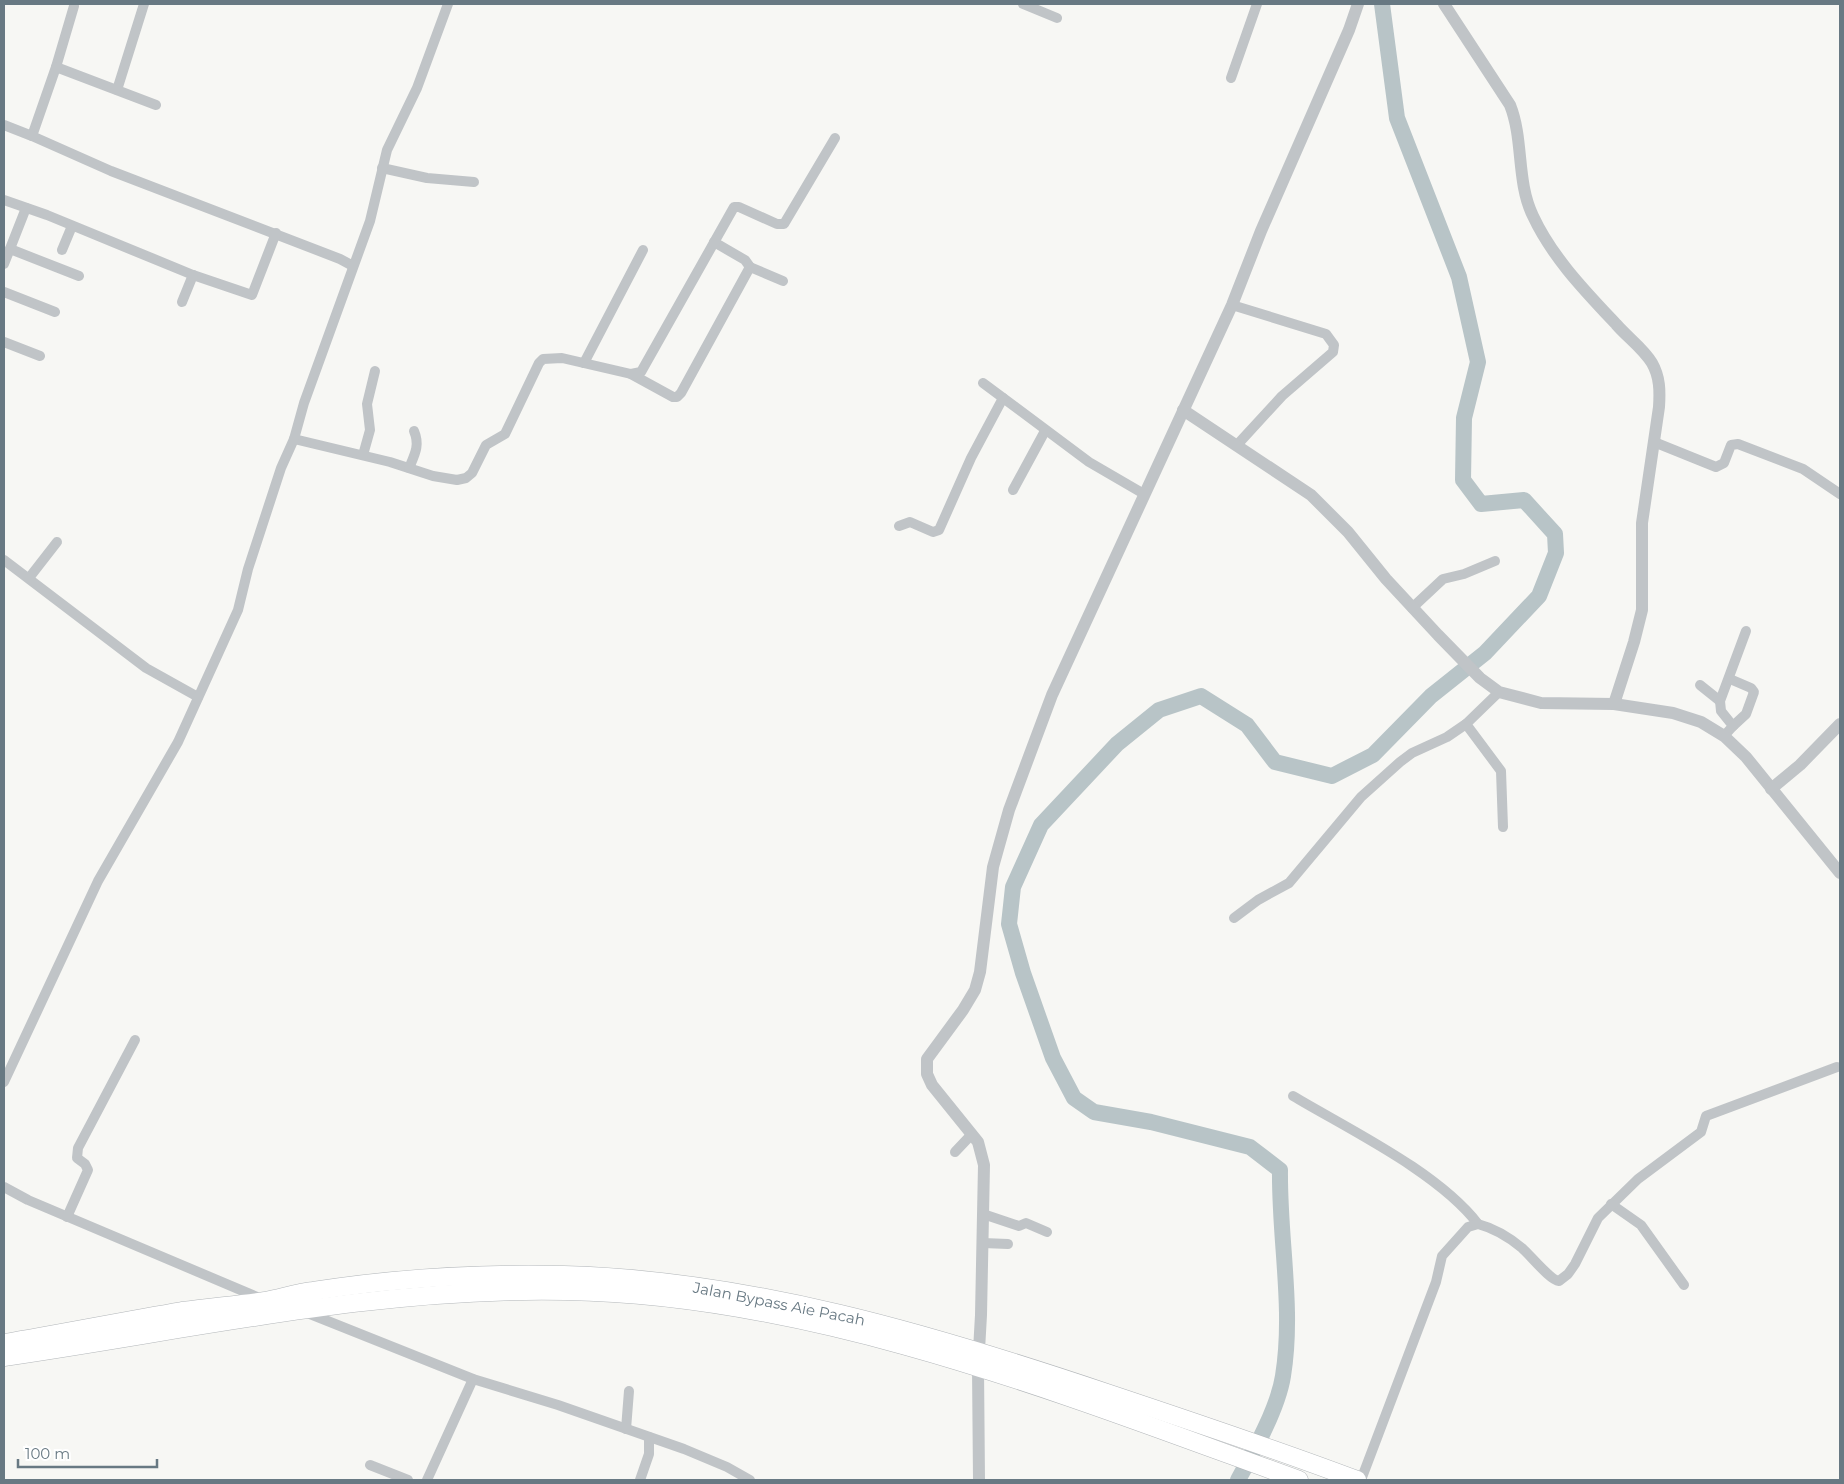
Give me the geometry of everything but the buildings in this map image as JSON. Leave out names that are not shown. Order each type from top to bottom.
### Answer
[{"type":"highway","name":"Jalan Bypass Aie Pacah","points":[[333,1298],[409,1280],[477,1276],[562,1275],[634,1280],[732,1293],[867,1320],[979,1350],[1211,1427],[1358,1480]]},
{"type":"highway","name":"Jalan Bypass Aie Pacah","points":[[333,1298],[385,1298],[472,1293],[565,1291],[637,1296],[757,1312],[867,1335],[978,1368],[1293,1478]]},
{"type":"highway","points":[[4,1343],[184,1311],[266,1301],[333,1298]]},
{"type":"highway","points":[[4,1357],[299,1310],[333,1298]]},
{"type":"street","points":[[116,90],[144,4]]},
{"type":"street","points":[[4,1082],[98,881],[178,742],[238,610],[248,569],[281,468],[294,439],[304,403],[370,220],[387,150],[417,88],[448,4]]},
{"type":"street","points":[[1023,4],[1057,18]]},
{"type":"street","points":[[1231,78],[1257,4]]},
{"type":"street","points":[[979,1480],[978,1368],[984,1165],[978,1142],[932,1085],[926,1074],[927,1058],[975,990],[980,972],[993,868],[1009,810],[1052,695],[1232,305],[1261,231],[1349,30],[1358,4]]},
{"type":"street","points":[[1444,4],[1510,105],[1514,117],[1525,194],[1533,216],[1546,238],[1582,286],[1651,362],[1660,390],[1642,523],[1642,610],[1639,628],[1614,704]]},
{"type":"street","points":[[32,136],[56,67],[74,6]]},
{"type":"street","points":[[56,67],[156,105]]},
{"type":"street","points":[[4,125],[111,171],[340,258],[352,266]]},
{"type":"street","points":[[631,374],[641,372],[734,207],[739,207],[777,224],[784,224],[835,138]]},
{"type":"street","points":[[382,168],[427,178],[474,182]]},
{"type":"street","points":[[4,200],[193,275],[252,295],[276,233]]},
{"type":"street","points":[[4,264],[26,208]]},
{"type":"street","points":[[62,250],[72,226]]},
{"type":"street","points":[[714,242],[746,260],[750,267],[784,281]]},
{"type":"street","points":[[10,249],[79,276]]},
{"type":"street","points":[[584,363],[643,250]]},
{"type":"street","points":[[294,439],[363,455],[433,476],[456,480],[466,478],[472,473],[486,445],[505,434],[539,363],[543,359],[552,357],[631,374],[673,396],[679,395],[750,267]]},
{"type":"street","points":[[182,302],[193,275]]},
{"type":"street","points":[[4,292],[55,312]]},
{"type":"street","points":[[1232,305],[1326,334],[1334,345],[1333,352],[1282,396],[1237,445]]},
{"type":"street","points":[[4,342],[40,356]]},
{"type":"street","points":[[363,455],[370,430],[366,404],[375,372]]},
{"type":"street","points":[[983,383],[1045,432],[1089,462],[1144,494]]},
{"type":"street","points":[[899,526],[910,522],[933,532],[939,530],[971,458],[1003,398]]},
{"type":"street","points":[[1183,410],[1311,495],[1348,532],[1438,636],[1480,678],[1499,692],[1541,703],[1614,704],[1687,716],[1724,736],[1746,757],[1840,874]]},
{"type":"street","points":[[409,468],[417,448],[418,440],[414,431]]},
{"type":"street","points":[[1013,490],[1045,432]]},
{"type":"street","points":[[1654,442],[1716,467],[1724,463],[1731,445],[1738,444],[1803,469],[1840,494]]},
{"type":"street","points":[[29,578],[57,542]]},
{"type":"street","points":[[1412,608],[1443,578],[1464,574],[1495,561]]},
{"type":"street","points":[[5,563],[29,578],[146,668],[198,697]]},
{"type":"street","points":[[1733,726],[1722,711],[1720,701],[1730,679],[1746,631]]},
{"type":"street","points":[[1724,736],[1746,714],[1754,692],[1751,688],[1730,679]]},
{"type":"street","points":[[1700,684],[1720,701]]},
{"type":"street","points":[[1234,918],[1258,900],[1289,884],[1361,797],[1400,762],[1412,753],[1447,737],[1466,724],[1499,692]]},
{"type":"street","points":[[1466,724],[1502,773],[1503,827]]},
{"type":"street","points":[[1771,789],[1806,760],[1840,724]]},
{"type":"street","points":[[67,1217],[88,1170],[85,1164],[77,1158],[78,1148],[135,1040]]},
{"type":"street","points":[[1293,1096],[1432,1181],[1454,1197],[1478,1224],[1520,1246],[1553,1279],[1559,1281],[1572,1269],[1592,1227],[1611,1204],[1669,1154],[1698,1135],[1702,1130],[1706,1116],[1791,1082],[1837,1067]]},
{"type":"street","points":[[955,1152],[972,1134]]},
{"type":"street","points":[[4,1187],[67,1217],[266,1301],[299,1310],[473,1379],[558,1404],[702,1456],[750,1480]]},
{"type":"street","points":[[1611,1204],[1645,1229],[1684,1285]]},
{"type":"street","points":[[983,1214],[1019,1226],[1026,1223],[1047,1232]]},
{"type":"street","points":[[1361,1480],[1436,1282],[1440,1261],[1468,1228],[1478,1224]]},
{"type":"street","points":[[983,1243],[1008,1244]]},
{"type":"street","points":[[427,1480],[473,1379]]},
{"type":"street","points":[[626,1429],[629,1391]]},
{"type":"street","points":[[640,1480],[649,1454],[649,1437]]},
{"type":"street","points":[[370,1465],[408,1480]]},
{"type":"waterway","points":[[1238,1480],[1271,1415],[1283,1376],[1286,1350],[1287,1299],[1280,1170],[1250,1147],[1151,1122],[1094,1112],[1074,1098],[1053,1058],[1023,973],[1009,924],[1013,887],[1041,825],[1117,744],[1159,710],[1201,696],[1247,725],[1275,762],[1332,776],[1373,755],[1431,696],[1485,653],[1539,596],[1556,553],[1555,534],[1524,500],[1481,504],[1463,480],[1464,418],[1478,362],[1459,277],[1397,118],[1382,4]]}]
